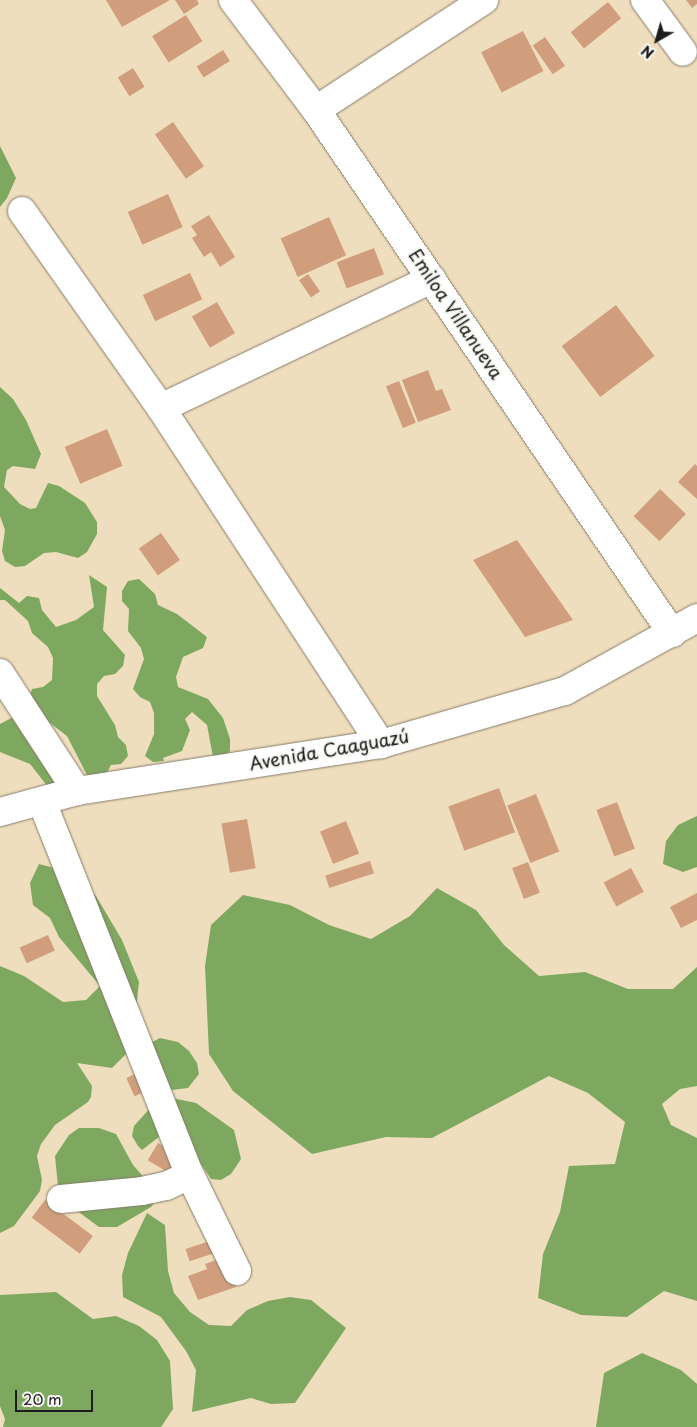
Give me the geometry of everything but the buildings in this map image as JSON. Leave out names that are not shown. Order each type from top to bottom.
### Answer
[{"type":"street","name":"Emiloa Villanueva","points":[[233,0],[316,110],[672,633]]},
{"type":"street","points":[[316,110],[484,0]]},
{"type":"street","points":[[645,0],[683,52]]},
{"type":"street","points":[[22,212],[161,408],[381,744]]},
{"type":"street","points":[[161,408],[432,279]]},
{"type":"street","name":"Avenida Caaguazú","points":[[0,812],[77,791],[381,744],[565,690],[697,618]]},
{"type":"street","points":[[0,673],[77,791]]},
{"type":"street","points":[[42,802],[190,1175],[237,1271]]},
{"type":"street","points":[[61,1199],[142,1191],[166,1186],[190,1175]]},
{"type":"green space","points":[[0,146],[16,178],[7,198],[0,207]]},
{"type":"green space","points":[[0,387],[13,399],[26,420],[41,454],[35,469],[13,466],[7,470],[4,487],[20,504],[30,509],[36,508],[48,483],[59,486],[85,503],[97,522],[97,534],[87,552],[78,558],[56,552],[44,553],[25,566],[15,567],[5,561],[2,551],[5,530],[0,516]]},
{"type":"green space","points":[[89,575],[107,587],[103,630],[125,655],[123,666],[115,674],[104,676],[97,684],[97,696],[115,725],[118,737],[126,745],[128,756],[121,764],[111,765],[101,784],[87,775],[67,736],[42,717],[29,699],[32,689],[43,687],[52,680],[53,658],[48,647],[32,633],[28,621],[5,600],[0,600],[0,588],[19,603],[27,596],[39,598],[42,610],[56,627],[76,620],[94,607]]},
{"type":"green space","points":[[139,579],[155,594],[158,605],[177,614],[207,637],[203,648],[183,657],[176,677],[178,687],[208,699],[223,718],[230,739],[230,751],[224,759],[213,757],[207,725],[192,712],[185,719],[190,730],[182,751],[163,758],[164,761],[153,762],[145,756],[154,734],[154,713],[150,702],[140,697],[133,689],[144,659],[141,648],[128,631],[129,609],[122,601],[122,591],[128,581]]},
{"type":"green space","points":[[19,714],[64,778],[48,787],[30,764],[0,752],[0,724]]},
{"type":"green space","points":[[697,816],[697,867],[683,872],[663,864],[666,841],[678,825]]},
{"type":"green space","points":[[39,864],[62,870],[96,896],[122,940],[139,982],[132,1048],[112,1068],[77,1063],[92,1086],[91,1097],[88,1102],[55,1125],[41,1144],[37,1156],[42,1180],[40,1191],[14,1226],[0,1233],[0,966],[24,976],[63,1002],[86,1000],[100,986],[59,937],[50,918],[33,905],[30,883]]},
{"type":"green space","points":[[437,888],[476,910],[504,945],[539,976],[585,972],[628,989],[673,989],[697,967],[697,1086],[680,1089],[662,1104],[671,1125],[697,1138],[697,1301],[664,1291],[627,1317],[581,1315],[538,1298],[543,1254],[560,1212],[569,1166],[615,1164],[625,1122],[588,1093],[549,1076],[432,1138],[386,1137],[312,1154],[233,1091],[209,1054],[205,966],[211,925],[243,895],[290,905],[329,925],[371,939],[410,916]]},
{"type":"green space","points":[[160,1038],[178,1042],[189,1051],[197,1063],[199,1074],[188,1088],[164,1091],[150,1043]]},
{"type":"green space","points":[[172,1098],[196,1103],[234,1130],[241,1159],[231,1174],[221,1180],[211,1179],[195,1155],[160,1136],[142,1150],[138,1146],[132,1136],[134,1126],[151,1107]]},
{"type":"green space","points":[[79,1128],[99,1128],[116,1134],[133,1165],[150,1184],[154,1203],[151,1207],[117,1227],[99,1227],[72,1207],[58,1186],[55,1156],[69,1135]]},
{"type":"green space","points":[[147,1213],[165,1225],[168,1271],[174,1293],[190,1312],[209,1325],[231,1326],[247,1310],[268,1301],[290,1297],[311,1300],[346,1328],[295,1403],[271,1404],[251,1398],[192,1412],[196,1370],[186,1351],[161,1317],[123,1297],[122,1275],[128,1253]]},
{"type":"green space","points":[[56,1292],[93,1319],[116,1316],[139,1326],[157,1340],[170,1361],[173,1409],[161,1427],[3,1427],[5,1419],[0,1406],[0,1295]]},
{"type":"green space","points":[[642,1353],[681,1370],[697,1384],[697,1427],[596,1427],[604,1373]]}]
